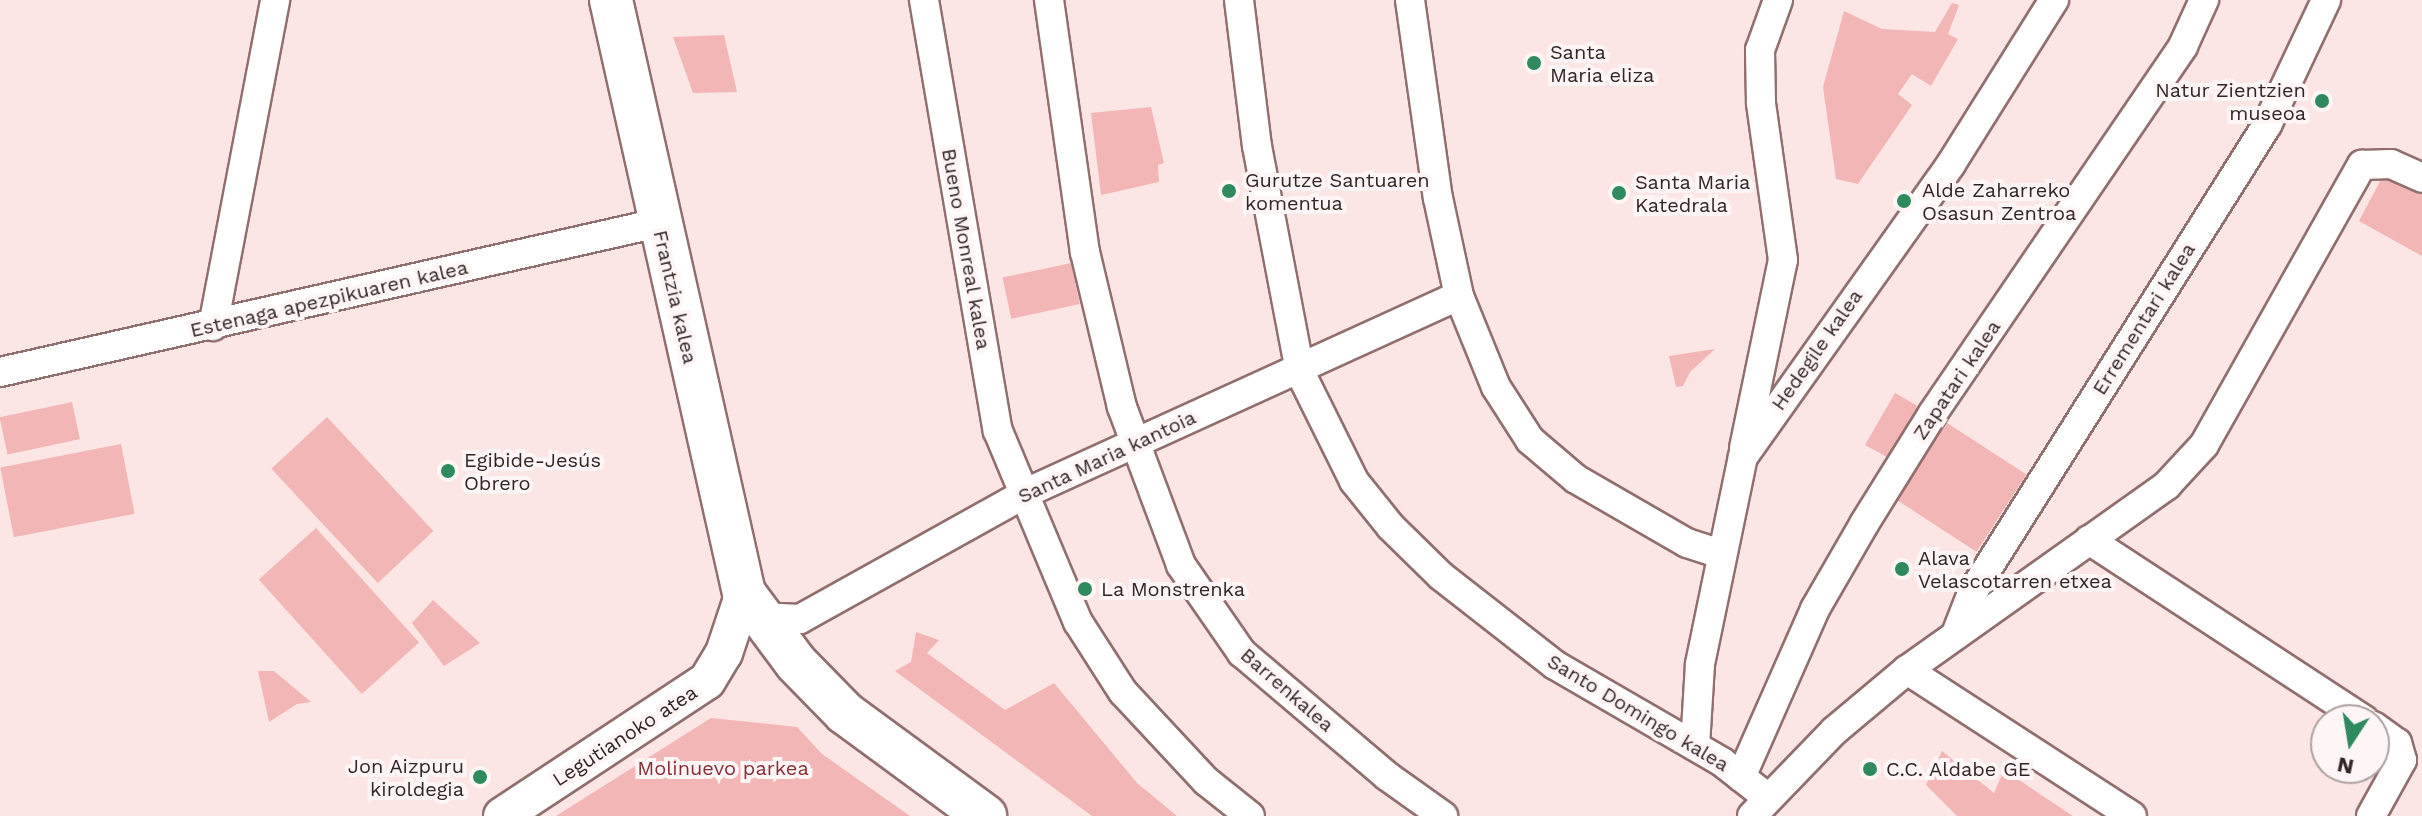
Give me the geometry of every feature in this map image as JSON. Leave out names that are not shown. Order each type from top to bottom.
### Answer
[{"type":"main road","name":"Frantzia kalea","points":[[611,0],[658,223],[752,605]]},
{"type":"main road","points":[[752,605],[845,713],[985,816]]},
{"type":"street","points":[[213,326],[275,0]]},
{"type":"street","name":"Bueno Monreal kalea","points":[[924,0],[998,431],[1028,492],[1078,622],[1123,692],[1206,781],[1250,816]]},
{"type":"street","name":"Barrenkalea","points":[[1049,0],[1085,252],[1134,442],[1181,565],[1242,653],[1387,776],[1443,816]]},
{"type":"street","name":"Santo Domingo kalea","points":[[1239,0],[1257,146],[1300,372],[1354,481],[1391,527],[1441,576],[1555,665],[1695,746],[1741,777],[1760,807]]},
{"type":"street","points":[[1410,0],[1438,198],[1459,296],[1496,387],[1530,440],[1595,492],[1687,543],[1721,554]]},
{"type":"street","points":[[1743,457],[1783,260],[1760,63],[1778,0]]},
{"type":"street","name":"Hedegile kalea","points":[[1695,746],[1700,664],[1743,457],[1951,164],[2054,0]]},
{"type":"street","name":"Zapatari kalea","points":[[1741,777],[1815,609],[1864,524],[1933,413],[2183,46],[2204,0]]},
{"type":"street","name":"Errementari kalea","points":[[1956,634],[1972,593],[2267,125],[2326,0]]},
{"type":"street","points":[[1760,807],[1834,731],[1907,670],[2167,485],[2204,445],[2354,174],[2376,162],[2422,178]]},
{"type":"street","name":"Estenaga apezpikuaren kalea","points":[[0,372],[658,223]]},
{"type":"street","name":"Santa Maria kantoia","points":[[752,605],[800,619],[1028,492],[1134,442],[1300,372],[1459,296]]},
{"type":"street","points":[[2089,540],[2340,704]]},
{"type":"street","name":"Legutianoko atea","points":[[502,816],[707,681],[720,664],[752,605]]},
{"type":"street","points":[[1907,670],[2132,816]]},
{"type":"street","points":[[2390,738],[2397,743],[2402,760],[2390,782]]},
{"type":"street","points":[[2371,816],[2389,784]]},
{"type":"green space","points":[[1952,3],[1959,5],[1948,34],[1958,39],[1931,86],[1912,74],[1898,94],[1912,105],[1858,184],[1836,179],[1823,87],[1844,11],[1882,29],[1935,32]]},
{"type":"green space","points":[[724,35],[737,92],[693,93],[673,37]]},
{"type":"green space","points":[[1151,107],[1164,163],[1158,165],[1159,182],[1101,195],[1091,113]]},
{"type":"green space","points":[[2385,172],[2422,190],[2422,256],[2359,221]]},
{"type":"green space","points":[[1071,263],[1080,304],[1011,319],[1003,278]]},
{"type":"green space","points":[[1715,349],[1690,372],[1683,386],[1676,387],[1669,356]]},
{"type":"green space","points":[[1895,393],[1916,405],[1921,419],[1896,462],[1865,445]]},
{"type":"green space","points":[[72,402],[80,439],[8,455],[0,417]]},
{"type":"green space","points":[[327,417],[433,531],[378,583],[271,469]]},
{"type":"green space","points":[[1941,419],[2027,475],[1976,552],[1891,496]]},
{"type":"green space","points":[[121,444],[135,514],[14,537],[0,467]]},
{"type":"green space","points":[[316,528],[419,642],[362,694],[259,580]]},
{"type":"green space","points":[[433,600],[480,643],[444,666],[412,623]]},
{"type":"green space","points":[[916,632],[939,640],[927,653],[1005,710],[1054,683],[1137,783],[1177,816],[1092,816],[895,671],[911,662]]},
{"type":"green space","points":[[258,671],[274,671],[311,702],[297,704],[269,722]]},
{"type":"green space","name":"Molinuevo parkea","points":[[711,718],[797,727],[822,754],[910,816],[556,816]]},
{"type":"green space","points":[[1942,751],[1994,793],[2004,770],[2073,816],[1957,816],[1926,785]]},
{"type":"place","name":"Santa Maria eliza","points":[[1534,63]]},
{"type":"place","name":"Natur Zientzien museoa","points":[[2322,101]]},
{"type":"place","name":"Gurutze Santuaren komentua","points":[[1229,191]]},
{"type":"place","name":"Santa Maria Katedrala","points":[[1619,193]]},
{"type":"place","name":"Alde Zaharreko Osasun Zentroa","points":[[1904,201]]},
{"type":"place","name":"Egibide-Jesús Obrero","points":[[448,471]]},
{"type":"place","name":"Alava Velascotarren etxea","points":[[1902,569]]},
{"type":"place","name":"La Monstrenka","points":[[1085,589]]},
{"type":"place","name":"C.C. Aldabe GE","points":[[1870,769]]},
{"type":"place","name":"Jon Aizpuru kiroldegia","points":[[480,777]]}]
